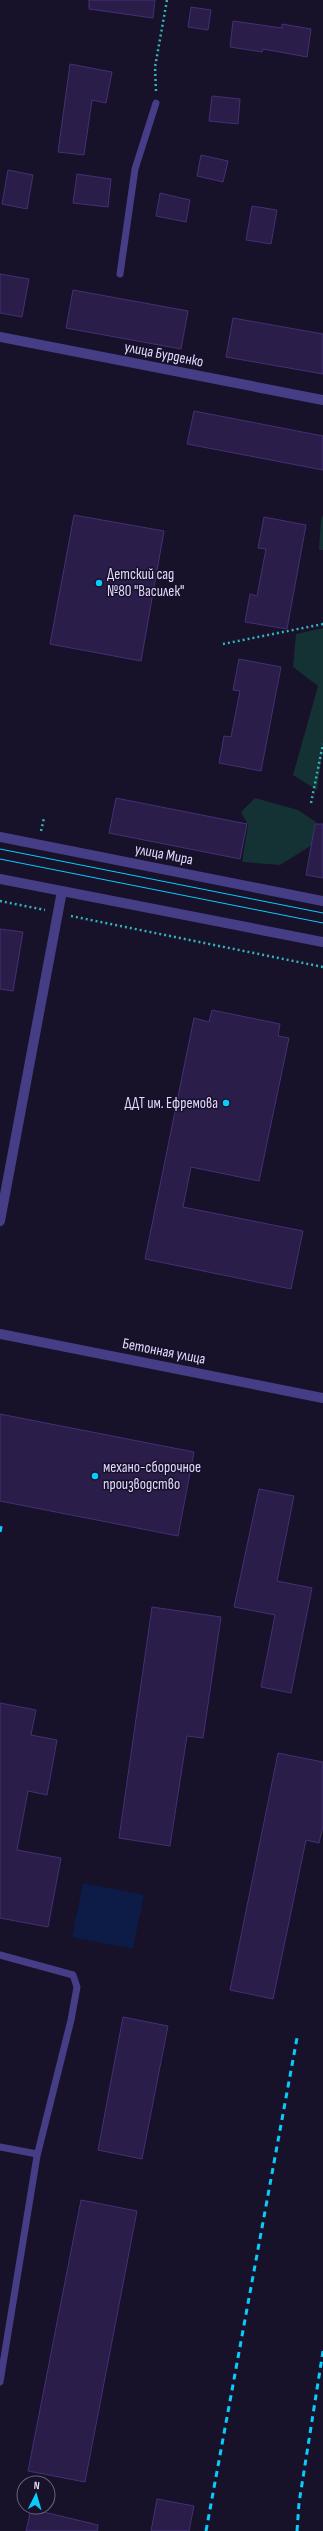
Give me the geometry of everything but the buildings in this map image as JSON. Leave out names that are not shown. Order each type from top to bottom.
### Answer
[{"type":"street","name":"улица Бурденко","points":[[0,337],[323,400]]},
{"type":"street","name":"улица Мира","points":[[0,837],[323,901]]},
{"type":"street","points":[[0,879],[323,942]]},
{"type":"street","points":[[0,1221],[62,891]]},
{"type":"street","name":"Бетонная улица","points":[[0,1334],[323,1398]]},
{"type":"lane","points":[[120,274],[134,169],[156,103]]},
{"type":"lane","points":[[0,1955],[73,1975],[77,1987],[71,2020],[37,2154],[0,2382]]},
{"type":"lane","points":[[0,2147],[37,2154]]},
{"type":"path","points":[[156,103],[155,68],[167,0]]},
{"type":"path","points":[[223,644],[323,624]]},
{"type":"path","points":[[311,804],[323,744]]},
{"type":"path","points":[[40,832],[44,818]]},
{"type":"path","points":[[0,901],[323,967]]},
{"type":"green space","points":[[323,515],[323,550],[319,550],[321,519]]},
{"type":"green space","points":[[323,628],[323,748],[317,790],[293,775],[318,686],[293,667],[296,634]]},
{"type":"green space","points":[[255,798],[298,810],[316,822],[312,845],[280,865],[242,862],[248,825],[241,812]]},
{"type":"water","points":[[83,1883],[144,1895],[133,1949],[72,1937]]},
{"type":"tram line","points":[[0,849],[323,913]]},
{"type":"tram line","points":[[0,859],[323,923]]},
{"type":"railway","points":[[0,1532],[2,1522]]},
{"type":"railway","points":[[206,2531],[297,2038]]},
{"type":"railway","points":[[297,2531],[299,2503],[323,2351]]},
{"type":"place","name":"Детский сад №80 \"Василек\"","points":[[99,583]]},
{"type":"place","name":"ДДТ им. Ефремова","points":[[226,1103]]},
{"type":"place","name":"механо-сборочное производство","points":[[95,1476]]}]
